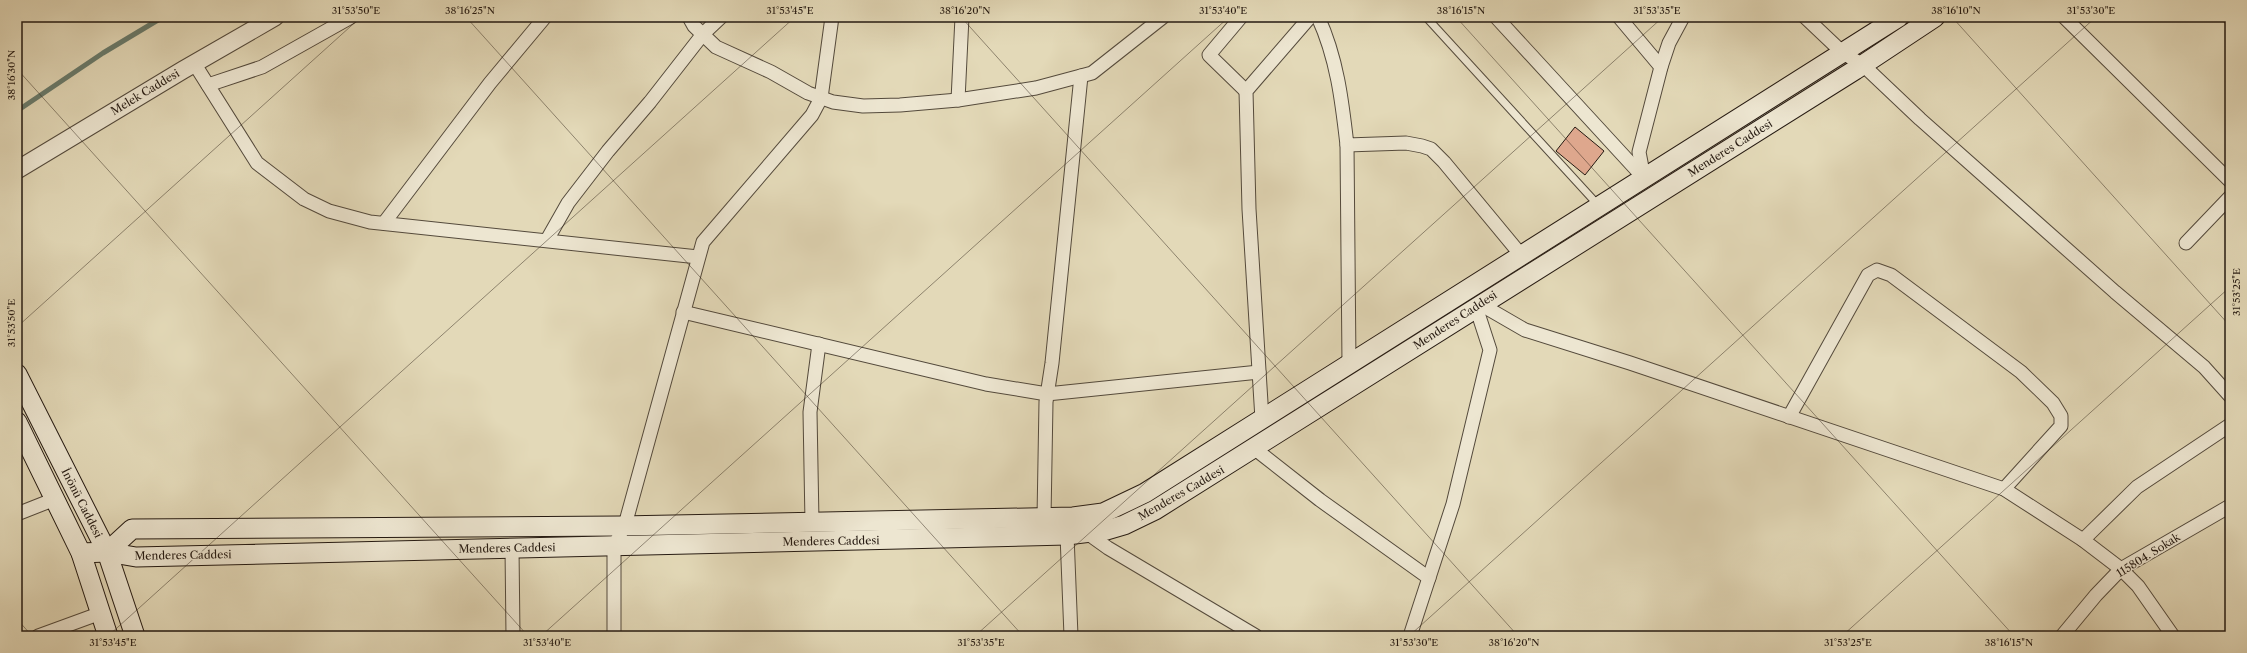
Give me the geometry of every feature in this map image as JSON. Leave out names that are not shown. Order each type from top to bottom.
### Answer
[{"type":"main road","name":"Menderes Caddesi","points":[[107,552],[132,529],[625,526],[1088,516],[1120,506],[1145,493],[1899,17]]},
{"type":"main road","name":"Menderes Caddesi","points":[[107,552],[136,557],[1067,536],[1124,524],[1150,513],[1255,449],[1478,305],[1863,65],[1935,17]]},
{"type":"main road","name":"İnönü Caddesi","points":[[17,374],[107,552],[135,636]]},
{"type":"main road","name":"İnönü Caddesi","points":[[17,422],[81,553],[108,636]]},
{"type":"main road","points":[[81,553],[107,552]]},
{"type":"street","name":"Melek Caddesi","points":[[17,170],[194,63],[275,17]]},
{"type":"street","points":[[208,85],[262,67],[351,17]]},
{"type":"street","points":[[384,223],[490,83],[545,17]]},
{"type":"street","points":[[689,17],[716,47],[821,98],[833,102],[864,106],[900,105],[958,100],[1036,88],[1092,73],[1163,17]]},
{"type":"street","points":[[546,240],[568,203],[608,151],[650,102],[703,34],[721,17]]},
{"type":"street","points":[[614,636],[614,546],[625,526],[703,242],[812,115],[821,98],[832,17]]},
{"type":"street","points":[[958,100],[962,17]]},
{"type":"street","points":[[1241,17],[1209,55],[1246,91]]},
{"type":"street","points":[[1262,419],[1249,209],[1246,91],[1310,17]]},
{"type":"street","points":[[1318,17],[1328,39],[1342,92],[1347,145],[1349,364]]},
{"type":"street","points":[[1496,17],[1644,178]]},
{"type":"street","points":[[1619,17],[1661,67]]},
{"type":"street","points":[[1644,178],[1639,152],[1661,67],[1669,43],[1683,17]]},
{"type":"street","points":[[1805,17],[1843,53],[1863,65],[1961,156],[2109,287],[2204,367],[2230,396]]},
{"type":"street","points":[[2064,17],[2230,180]]},
{"type":"street","points":[[194,63],[257,162],[304,199],[329,211],[384,223],[698,257]]},
{"type":"street","points":[[1044,518],[1047,394],[1081,76]]},
{"type":"street","points":[[1347,145],[1406,143],[1431,149],[1444,162],[1521,255]]},
{"type":"street","points":[[2186,243],[2230,197]]},
{"type":"street","points":[[1789,417],[1868,275],[1877,270],[1891,275],[2021,372],[2053,403],[2061,416],[2061,426],[2004,489]]},
{"type":"street","points":[[1478,305],[1525,330],[2004,489],[2083,540],[2121,569],[2138,586],[2173,636]]},
{"type":"street","points":[[1410,636],[1453,504],[1490,350],[1478,305]]},
{"type":"street","points":[[683,312],[986,384],[1047,394],[1259,372]]},
{"type":"street","points":[[812,522],[810,412],[819,344]]},
{"type":"street","points":[[2083,540],[2137,487],[2230,425]]},
{"type":"street","points":[[1255,449],[1320,500],[1429,578]]},
{"type":"street","points":[[17,514],[54,499]]},
{"type":"street","name":"115804. Sokak","points":[[2062,636],[2096,595],[2121,569],[2229,509]]},
{"type":"street","points":[[1087,533],[1108,548],[1256,636]]},
{"type":"street","points":[[1067,536],[1071,636]]},
{"type":"street","points":[[512,548],[514,636]]},
{"type":"street","points":[[38,636],[101,613]]},
{"type":"lane","points":[[1426,17],[1599,206]]},
{"type":"building","points":[[1575,127],[1604,151],[1585,175],[1556,151]]},
{"type":"waterway","points":[[17,111],[103,53],[163,17]]}]
